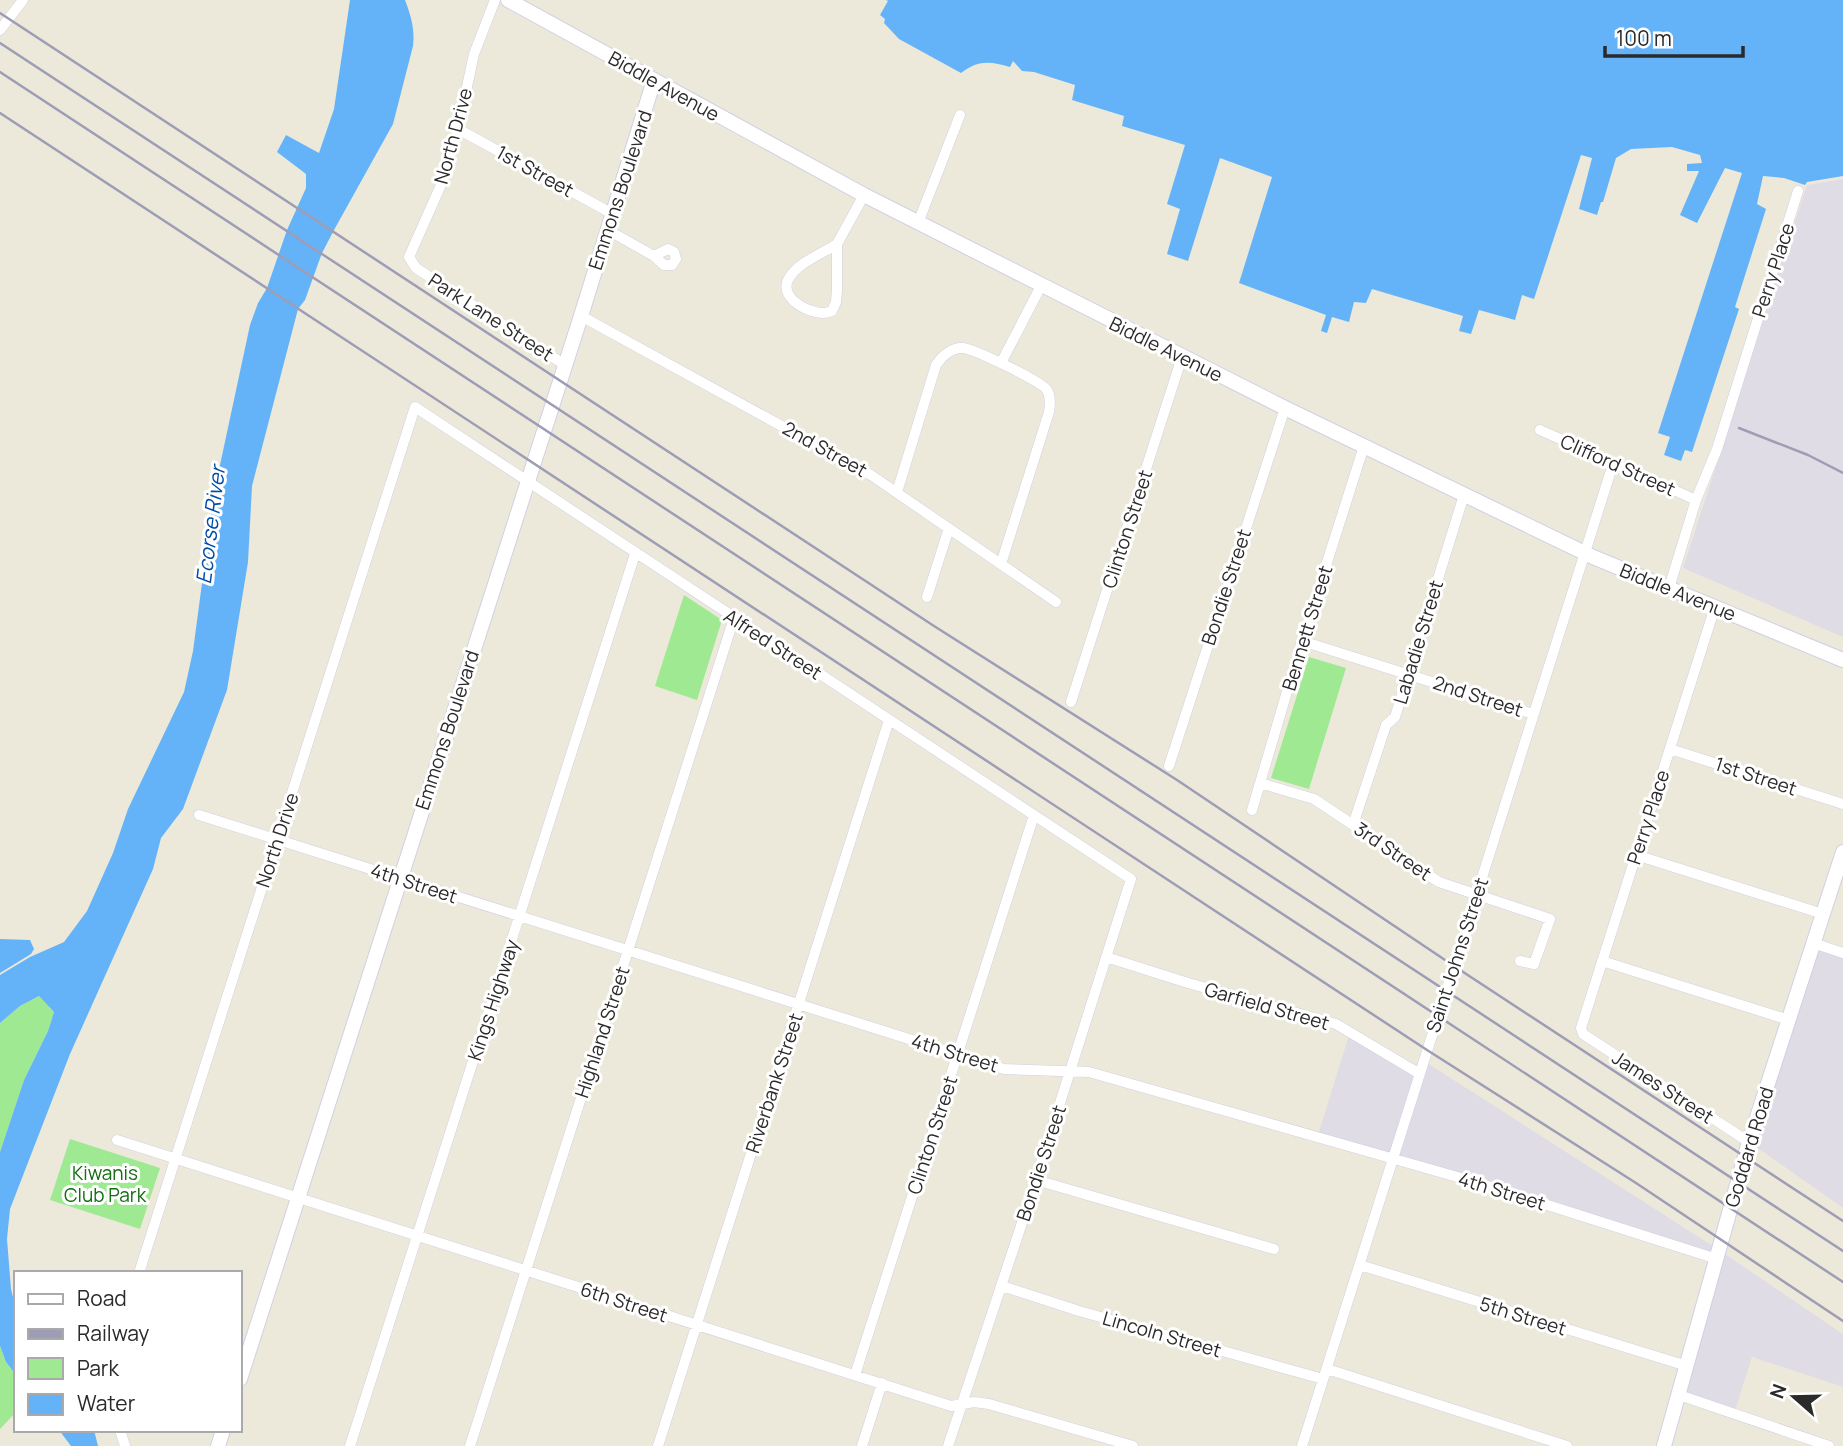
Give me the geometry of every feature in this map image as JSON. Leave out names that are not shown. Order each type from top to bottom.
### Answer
[{"type":"street","points":[[0,30],[23,0]]},
{"type":"street","name":"North Drive","points":[[416,268],[409,257],[440,188],[458,129],[474,54],[495,0]]},
{"type":"street","name":"Biddle Avenue","points":[[508,0],[863,195],[1285,408],[1584,552],[1843,660]]},
{"type":"street","name":"Emmons Boulevard","points":[[242,1373],[581,316],[654,80]]},
{"type":"street","points":[[918,223],[960,115]]},
{"type":"street","name":"1st Street","points":[[458,129],[611,213]]},
{"type":"street","name":"Perry Place","points":[[1669,588],[1696,500],[1717,449],[1798,191]]},
{"type":"street","points":[[837,244],[801,266],[788,280],[786,288],[794,302],[818,314],[832,311],[836,302],[837,244],[863,195]]},
{"type":"street","points":[[606,229],[654,256]]},
{"type":"street","name":"Park Lane Street","points":[[416,268],[565,365]]},
{"type":"street","points":[[1001,363],[1041,286]]},
{"type":"street","name":"2nd Street","points":[[581,316],[872,475],[1056,602]]},
{"type":"street","points":[[897,492],[939,361],[950,351],[962,348],[977,352],[1043,385],[1047,390],[1050,405],[1001,564]]},
{"type":"street","name":"Clinton Street","points":[[1071,702],[1182,357]]},
{"type":"street","name":"North Drive","points":[[140,1271],[415,407]]},
{"type":"street","name":"Alfred Street","points":[[415,407],[1131,879]]},
{"type":"street","name":"Bondie Street","points":[[1169,766],[1285,408]]},
{"type":"street","name":"Clifford Street","points":[[1539,430],[1696,500]]},
{"type":"street","name":"Bennett Street","points":[[1252,810],[1364,446]]},
{"type":"street","name":"Saint Johns Street","points":[[1302,1446],[1613,464]]},
{"type":"street","name":"Labadie Street","points":[[1353,825],[1386,725],[1395,717],[1464,495]]},
{"type":"street","points":[[927,597],[949,528]]},
{"type":"street","name":"Kings Highway","points":[[350,1446],[635,554]]},
{"type":"street","name":"Perry Place","points":[[1581,1028],[1715,607]]},
{"type":"street","name":"Highland Street","points":[[470,1446],[734,618]]},
{"type":"street","name":"2nd Street","points":[[1302,641],[1533,714]]},
{"type":"street","name":"Riverbank Street","points":[[658,1446],[889,720]]},
{"type":"street","name":"1st Street","points":[[1670,749],[1843,804]]},
{"type":"street","name":"3rd Street","points":[[1260,783],[1314,799],[1439,882],[1550,919],[1534,964],[1520,961]]},
{"type":"street","name":"4th Street","points":[[199,815],[1004,1069],[1089,1072],[1393,1159],[1717,1259]]},
{"type":"street","name":"Clinton Street","points":[[855,1375],[1034,815]]},
{"type":"street","name":"Goddard Road","points":[[1664,1446],[1749,1142],[1843,852]]},
{"type":"street","points":[[1636,855],[1823,914]]},
{"type":"street","name":"Bondie Street","points":[[948,1446],[1002,1286],[1131,879]]},
{"type":"street","points":[[1813,943],[1843,953]]},
{"type":"street","name":"Garfield Street","points":[[1106,957],[1336,1024],[1420,1074]]},
{"type":"street","points":[[1602,961],[1789,1020]]},
{"type":"street","name":"James Street","points":[[1581,1028],[1583,1034],[1749,1142]]},
{"type":"street","name":"6th Street","points":[[117,1140],[951,1406],[974,1402],[989,1404],[1133,1446]]},
{"type":"street","points":[[1036,1180],[1274,1249]]},
{"type":"street","name":"5th Street","points":[[1360,1265],[1687,1366]]},
{"type":"street","name":"Lincoln Street","points":[[1002,1286],[1079,1311],[1325,1374],[1567,1446]]},
{"type":"street","points":[[862,1446],[882,1383]]},
{"type":"street","points":[[1679,1395],[1829,1446]]},
{"type":"shaded area","points":[[1843,179],[1843,637],[1683,568],[1807,185]]},
{"type":"shaded area","points":[[1813,943],[1843,953],[1843,1208],[1749,1142]]},
{"type":"shaded area","points":[[1350,1032],[1419,1074],[1424,1061],[1719,1250],[1843,1334],[1843,1387],[1752,1357],[1734,1414],[1679,1395],[1717,1259],[1317,1138]]},
{"type":"green space","points":[[684,595],[722,620],[697,700],[655,686]]},
{"type":"green space","points":[[1309,657],[1346,668],[1309,789],[1271,778]]},
{"type":"green space","points":[[39,996],[54,1012],[48,1031],[24,1080],[0,1152],[0,1023],[20,1006]]},
{"type":"green space","name":"Kiwanis Club Park","points":[[70,1139],[160,1168],[140,1229],[50,1200]]},
{"type":"green space","points":[[0,1346],[6,1362],[14,1372],[14,1414],[0,1429]]},
{"type":"water","name":"Ecorse River","points":[[350,0],[405,0],[412,23],[413,46],[393,124],[322,253],[305,300],[298,309],[252,486],[248,562],[227,690],[183,809],[161,838],[153,869],[70,1054],[10,1209],[7,1239],[14,1301],[14,1372],[6,1362],[0,1346],[0,1152],[24,1080],[48,1031],[54,1012],[39,996],[20,1006],[0,1023],[0,975],[30,957],[64,942],[87,911],[113,853],[128,809],[184,692],[193,651],[214,493],[250,325],[306,188],[306,174],[277,152],[286,135],[319,153],[334,109]]},
{"type":"water","points":[[886,0],[1843,0],[1843,176],[1807,182],[1805,185],[1784,178],[1763,176],[1757,204],[1766,209],[1735,307],[1739,309],[1692,452],[1685,450],[1681,461],[1664,455],[1670,437],[1658,433],[1742,173],[1725,168],[1697,223],[1680,215],[1699,171],[1687,171],[1687,164],[1702,163],[1700,155],[1672,147],[1631,149],[1616,158],[1597,215],[1579,209],[1592,158],[1581,155],[1534,299],[1522,295],[1515,320],[1479,310],[1471,334],[1459,331],[1463,316],[1372,289],[1366,303],[1354,302],[1349,322],[1332,317],[1327,333],[1321,331],[1326,315],[1239,283],[1272,177],[1220,158],[1188,261],[1167,254],[1180,209],[1167,204],[1185,145],[1122,126],[1124,116],[1072,100],[1075,85],[1022,71],[1013,61],[1010,67],[984,63],[961,73],[899,39],[880,15],[888,1]]},
{"type":"water","points":[[0,939],[30,940],[34,949],[31,954],[0,973]]},
{"type":"water","points":[[60,1432],[94,1432],[98,1446],[71,1446]]},
{"type":"railway","points":[[0,13],[934,626],[1177,780],[1454,966],[1843,1221]]},
{"type":"railway","points":[[0,43],[1843,1251]]},
{"type":"railway","points":[[0,72],[1843,1282]]},
{"type":"railway","points":[[0,113],[1843,1321]]},
{"type":"railway","points":[[1739,428],[1808,455],[1843,473]]}]
